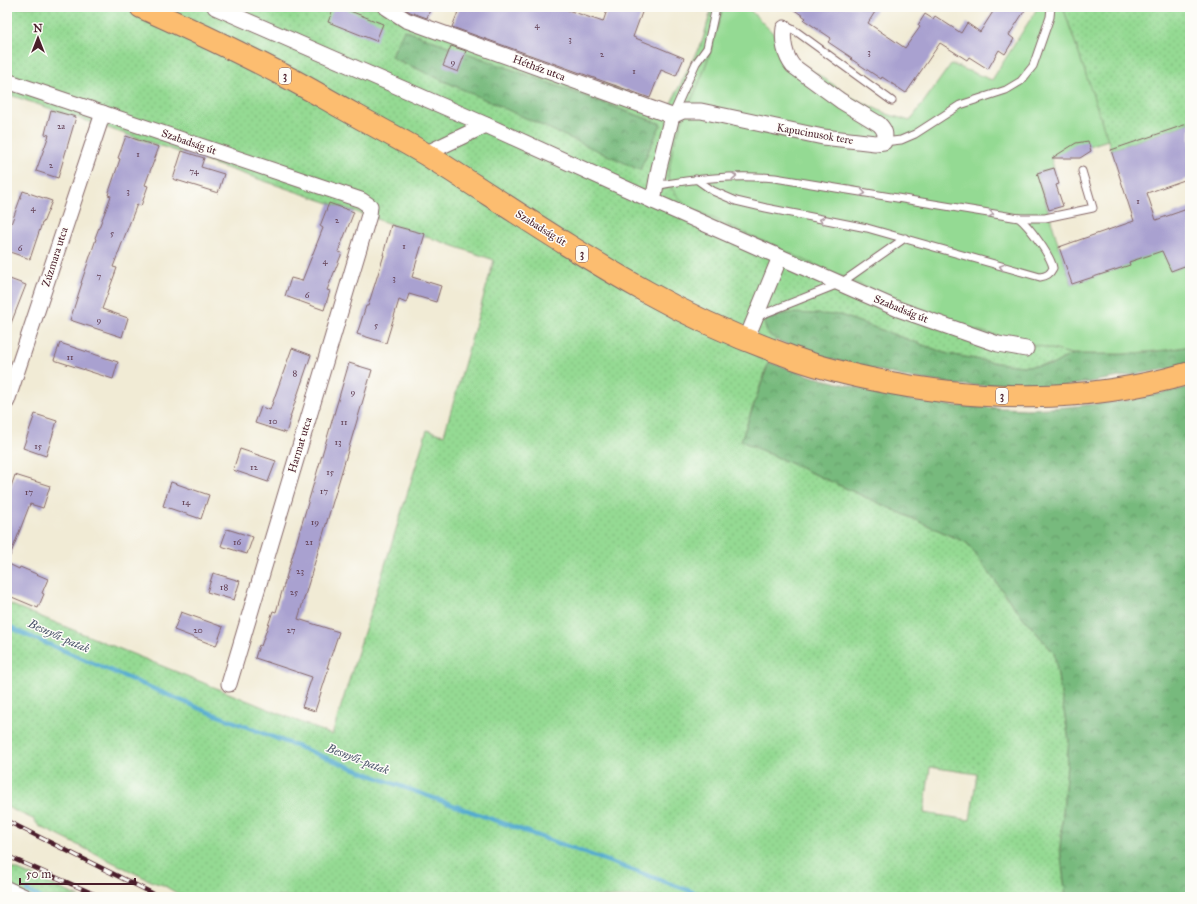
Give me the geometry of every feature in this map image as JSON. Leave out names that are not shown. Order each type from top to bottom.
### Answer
[{"type":"main road","name":"Szabadság út","points":[[141,7],[212,39],[284,75],[424,154],[598,264],[648,292],[694,316],[746,340],[784,355],[815,365],[866,378],[922,389],[987,395],[1058,396],[1124,389],[1190,373]]},
{"type":"street","name":"Szabadság út","points":[[215,7],[486,125],[654,194],[780,257],[842,283],[898,309],[998,344],[1026,349]]},
{"type":"street","name":"Hétház utca","points":[[386,7],[406,20],[672,116]]},
{"type":"street","points":[[784,28],[784,44],[786,54],[790,62],[841,101],[879,124],[886,133],[884,142]]},
{"type":"street","name":"Szabadság út","points":[[7,81],[361,200],[370,206]]},
{"type":"street","name":"Kapucinusok tere","points":[[672,116],[683,111],[701,111],[823,137],[875,143],[884,142]]},
{"type":"street","name":"Zúzmara utca","points":[[7,401],[103,114]]},
{"type":"street","points":[[654,194],[672,116]]},
{"type":"street","points":[[424,154],[486,125]]},
{"type":"street","name":"Harmat utca","points":[[229,684],[367,223],[370,206]]},
{"type":"street","points":[[746,340],[780,257]]},
{"type":"street","points":[[7,888],[25,897]]},
{"type":"lane","points":[[672,116],[696,63],[706,48],[716,7]]},
{"type":"lane","points":[[884,142],[901,140],[915,134],[960,105],[1006,90],[1021,81],[1033,66],[1050,17],[1051,7]]},
{"type":"lane","points":[[784,28],[790,28],[797,32],[892,101]]},
{"type":"lane","points":[[654,194],[696,179],[746,176],[775,178],[1019,218],[1045,218],[1093,208],[1082,171]]},
{"type":"lane","points":[[696,179],[713,191],[736,201],[867,228],[1040,277],[1047,276],[1053,268],[1052,262],[1028,227],[1019,218]]},
{"type":"lane","points":[[755,318],[842,283],[905,238]]},
{"type":"green space","points":[[7,7],[408,7],[406,15],[669,107],[703,39],[712,7],[723,7],[702,76],[673,147],[668,176],[967,328],[1072,354],[1052,365],[1023,366],[997,363],[948,354],[840,315],[776,340],[741,441],[967,543],[1015,608],[1054,653],[1069,740],[1060,849],[1066,897],[184,897],[163,885],[153,882],[39,826],[33,819],[7,807],[7,603],[332,735],[427,430],[444,435],[494,260],[7,94]],"holes":[[[404,30],[661,124],[640,169],[391,57]],[[930,767],[977,774],[970,820],[924,813]]]},
{"type":"green space","points":[[723,7],[747,7],[773,33],[780,48],[795,59],[853,98],[887,114],[910,121],[951,64],[992,80],[1038,7],[1063,7],[1108,140],[1051,158],[1054,168],[1037,173],[1059,247],[1072,284],[1129,265],[1129,262],[1162,250],[1171,271],[1190,264],[1190,346],[1124,354],[1072,354],[967,328],[907,305],[824,269],[686,206],[672,189],[668,176],[673,146],[702,76]]},
{"type":"green space","points":[[1063,7],[1190,7],[1190,123],[1111,150]]},
{"type":"green space","points":[[404,30],[661,124],[640,170],[391,57]]},
{"type":"green space","points":[[791,313],[840,315],[948,354],[997,363],[1023,366],[1052,365],[1072,354],[1124,354],[1190,346],[1190,364],[1061,387],[958,385],[906,377],[818,356],[776,340],[767,333],[764,323],[765,320]]},
{"type":"green space","points":[[769,362],[814,377],[919,402],[956,406],[1027,409],[1067,407],[1125,401],[1190,387],[1190,897],[1066,897],[1060,849],[1069,740],[1054,653],[1015,608],[967,543],[741,441]]},
{"type":"green space","points":[[7,868],[16,869],[79,897],[7,897]]},
{"type":"building","points":[[334,7],[340,7],[383,24],[376,41],[328,22]]},
{"type":"building","points":[[403,7],[431,7],[427,18],[410,12]]},
{"type":"building","points":[[460,7],[559,7],[603,22],[608,7],[644,7],[633,37],[684,58],[676,76],[661,70],[650,98],[452,27]]},
{"type":"building","points":[[790,7],[878,7],[868,23],[905,48],[920,27],[918,25],[925,14],[933,19],[935,16],[961,33],[967,23],[980,32],[996,7],[1027,7],[1009,35],[1014,39],[1005,54],[999,50],[988,69],[969,57],[967,60],[940,43],[906,93],[882,77],[881,79],[828,42],[831,38],[804,20],[806,18]]},
{"type":"building","points":[[451,46],[466,51],[458,72],[443,66]]},
{"type":"building","points":[[51,110],[76,117],[58,178],[36,171],[49,135],[45,134]]},
{"type":"building","points":[[1190,123],[1190,178],[1147,193],[1156,220],[1190,208],[1190,264],[1171,271],[1162,251],[1129,262],[1130,265],[1072,284],[1059,247],[1134,221],[1111,150]]},
{"type":"building","points":[[126,136],[159,147],[145,185],[148,186],[141,206],[137,204],[113,267],[117,268],[102,309],[128,318],[122,337],[70,320],[96,239],[95,238],[111,196],[108,195],[120,159],[118,158]]},
{"type":"building","points":[[1088,141],[1091,151],[1080,158],[1052,158],[1076,143]]},
{"type":"building","points":[[182,151],[204,158],[201,167],[224,174],[218,193],[173,179]]},
{"type":"building","points":[[1054,168],[1059,184],[1056,185],[1063,206],[1049,210],[1037,173]]},
{"type":"building","points":[[23,191],[52,201],[42,223],[30,259],[7,251],[7,235]]},
{"type":"building","points":[[329,203],[354,212],[338,252],[342,253],[327,290],[330,291],[324,310],[285,296],[291,278],[302,281],[323,228],[320,226]]},
{"type":"building","points":[[391,225],[425,234],[412,277],[441,286],[436,302],[409,294],[406,303],[399,300],[386,343],[357,334],[366,306],[368,306],[384,255]]},
{"type":"building","points":[[7,278],[26,285],[8,331],[7,331]]},
{"type":"building","points":[[60,343],[118,362],[113,379],[54,360]]},
{"type":"building","points":[[292,348],[311,355],[286,433],[255,423],[261,407],[270,410]]},
{"type":"building","points":[[349,363],[372,370],[298,619],[339,632],[315,711],[302,707],[312,677],[255,658],[259,645],[261,646],[273,611],[276,612]]},
{"type":"building","points":[[35,414],[57,421],[46,456],[23,448]]},
{"type":"building","points":[[240,449],[276,461],[268,482],[233,470]]},
{"type":"building","points":[[15,475],[50,486],[43,508],[30,504],[7,561],[7,498]]},
{"type":"building","points":[[171,482],[209,495],[201,519],[163,506]]},
{"type":"building","points":[[227,529],[253,537],[247,554],[221,546]]},
{"type":"building","points":[[7,563],[19,569],[20,567],[48,579],[38,608],[7,595]]},
{"type":"building","points":[[213,573],[240,581],[234,600],[207,592]]},
{"type":"building","points":[[181,612],[223,627],[216,646],[174,630]]},
{"type":"waterway","name":"Besnyői-patak","points":[[7,625],[22,633],[206,711],[381,779],[707,897]]},
{"type":"waterway","points":[[27,891],[39,897]]},
{"type":"railway","points":[[7,821],[160,897]]},
{"type":"railway","points":[[7,856],[101,897]]}]
